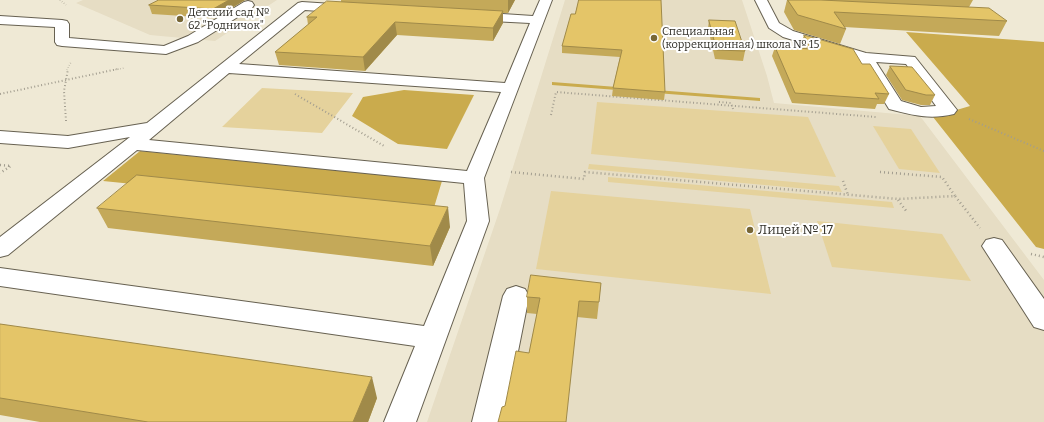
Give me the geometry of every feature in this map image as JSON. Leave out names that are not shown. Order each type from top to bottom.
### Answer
[{"type":"lane","points":[[400,422],[478,220],[474,178],[546,0]]},
{"type":"lane","points":[[763,3],[779,6]]},
{"type":"lane","points":[[763,3],[774,26],[788,34],[865,57],[910,60],[948,110]]},
{"type":"lane","points":[[0,20],[62,24],[62,42],[166,50],[194,39],[248,5]]},
{"type":"lane","points":[[0,249],[133,144],[302,6],[357,10]]},
{"type":"lane","points":[[459,15],[537,20]]},
{"type":"lane","points":[[865,57],[895,105],[921,112],[948,110]]},
{"type":"lane","points":[[225,68],[510,88]]},
{"type":"lane","points":[[0,136],[68,142],[152,128]]},
{"type":"lane","points":[[133,144],[474,178]]},
{"type":"lane","points":[[994,246],[1044,320]]},
{"type":"lane","points":[[0,277],[433,338]]},
{"type":"lane","points":[[488,422],[516,296]]},
{"type":"path","points":[[60,0],[83,17],[82,44],[66,71],[64,81],[68,142]]},
{"type":"path","points":[[0,94],[129,67]]},
{"type":"path","points":[[551,115],[556,92],[732,107],[877,117]]},
{"type":"path","points":[[294,94],[389,149]]},
{"type":"path","points":[[719,102],[731,103],[732,107]]},
{"type":"path","points":[[948,110],[1044,151]]},
{"type":"path","points":[[0,165],[11,166],[0,173]]},
{"type":"path","points":[[511,172],[584,179],[585,172],[898,200],[955,196]]},
{"type":"path","points":[[880,172],[942,176],[955,196],[994,246]]},
{"type":"path","points":[[843,181],[848,195]]},
{"type":"path","points":[[898,200],[907,212]]},
{"type":"shaded area","name":"Детский сад № 62 \"Родничок\"","points":[[83,0],[277,0],[215,41],[150,35],[76,3]]},
{"type":"shaded area","name":"Лицей № 17","points":[[565,0],[742,0],[767,76],[774,103],[920,116],[1044,280],[1044,422],[427,422],[500,209]]},
{"type":"shaded area","points":[[906,32],[1044,42],[1044,249],[1036,247],[933,117],[970,106]]},
{"type":"shaded area","points":[[552,82],[760,98],[760,101],[552,85]]},
{"type":"shaded area","points":[[262,88],[353,93],[322,133],[222,127]]},
{"type":"shaded area","points":[[404,90],[474,95],[447,149],[398,144],[352,116],[363,97]]},
{"type":"shaded area","points":[[597,102],[808,117],[836,177],[591,154]]},
{"type":"shaded area","points":[[873,126],[911,129],[940,173],[899,169]]},
{"type":"shaded area","points":[[140,151],[442,181],[432,214],[103,181]]},
{"type":"shaded area","points":[[589,164],[839,186],[842,192],[588,169]]},
{"type":"shaded area","points":[[608,177],[892,202],[894,208],[608,182]]},
{"type":"shaded area","points":[[551,191],[750,209],[771,294],[536,269]]},
{"type":"shaded area","points":[[817,221],[942,234],[971,281],[832,267]]},
{"type":"building","points":[[159,0],[229,0],[213,9],[149,5]]},
{"type":"building","points":[[579,0],[661,0],[665,92],[613,88],[622,50],[562,46],[571,14],[575,14]]},
{"type":"building","points":[[788,0],[821,0],[989,8],[1007,21],[834,12],[846,29],[798,15]]},
{"type":"building","points":[[327,1],[503,11],[493,28],[395,22],[363,57],[275,52],[317,17],[307,17]]},
{"type":"building","points":[[709,20],[735,21],[745,51],[717,50]]},
{"type":"building","points":[[804,35],[853,49],[862,64],[870,64],[889,94],[875,93],[879,99],[795,93],[775,47],[812,49]]},
{"type":"building","points":[[890,66],[912,67],[935,95],[926,95],[906,90]]},
{"type":"building","points":[[137,175],[448,207],[430,246],[97,208]]},
{"type":"building","points":[[531,275],[601,283],[599,302],[579,301],[566,422],[498,422],[502,407],[505,406],[516,351],[529,353],[540,298],[527,297]]},
{"type":"building","points":[[0,324],[372,377],[353,422],[148,422],[0,398]]},
{"type":"place","name":"Детский сад № 62 \"Родничок\"","points":[[180,19]]},
{"type":"place","name":"Специальная (коррекционная) школа № 15","points":[[654,38]]},
{"type":"place","name":"Лицей № 17","points":[[750,230]]}]
